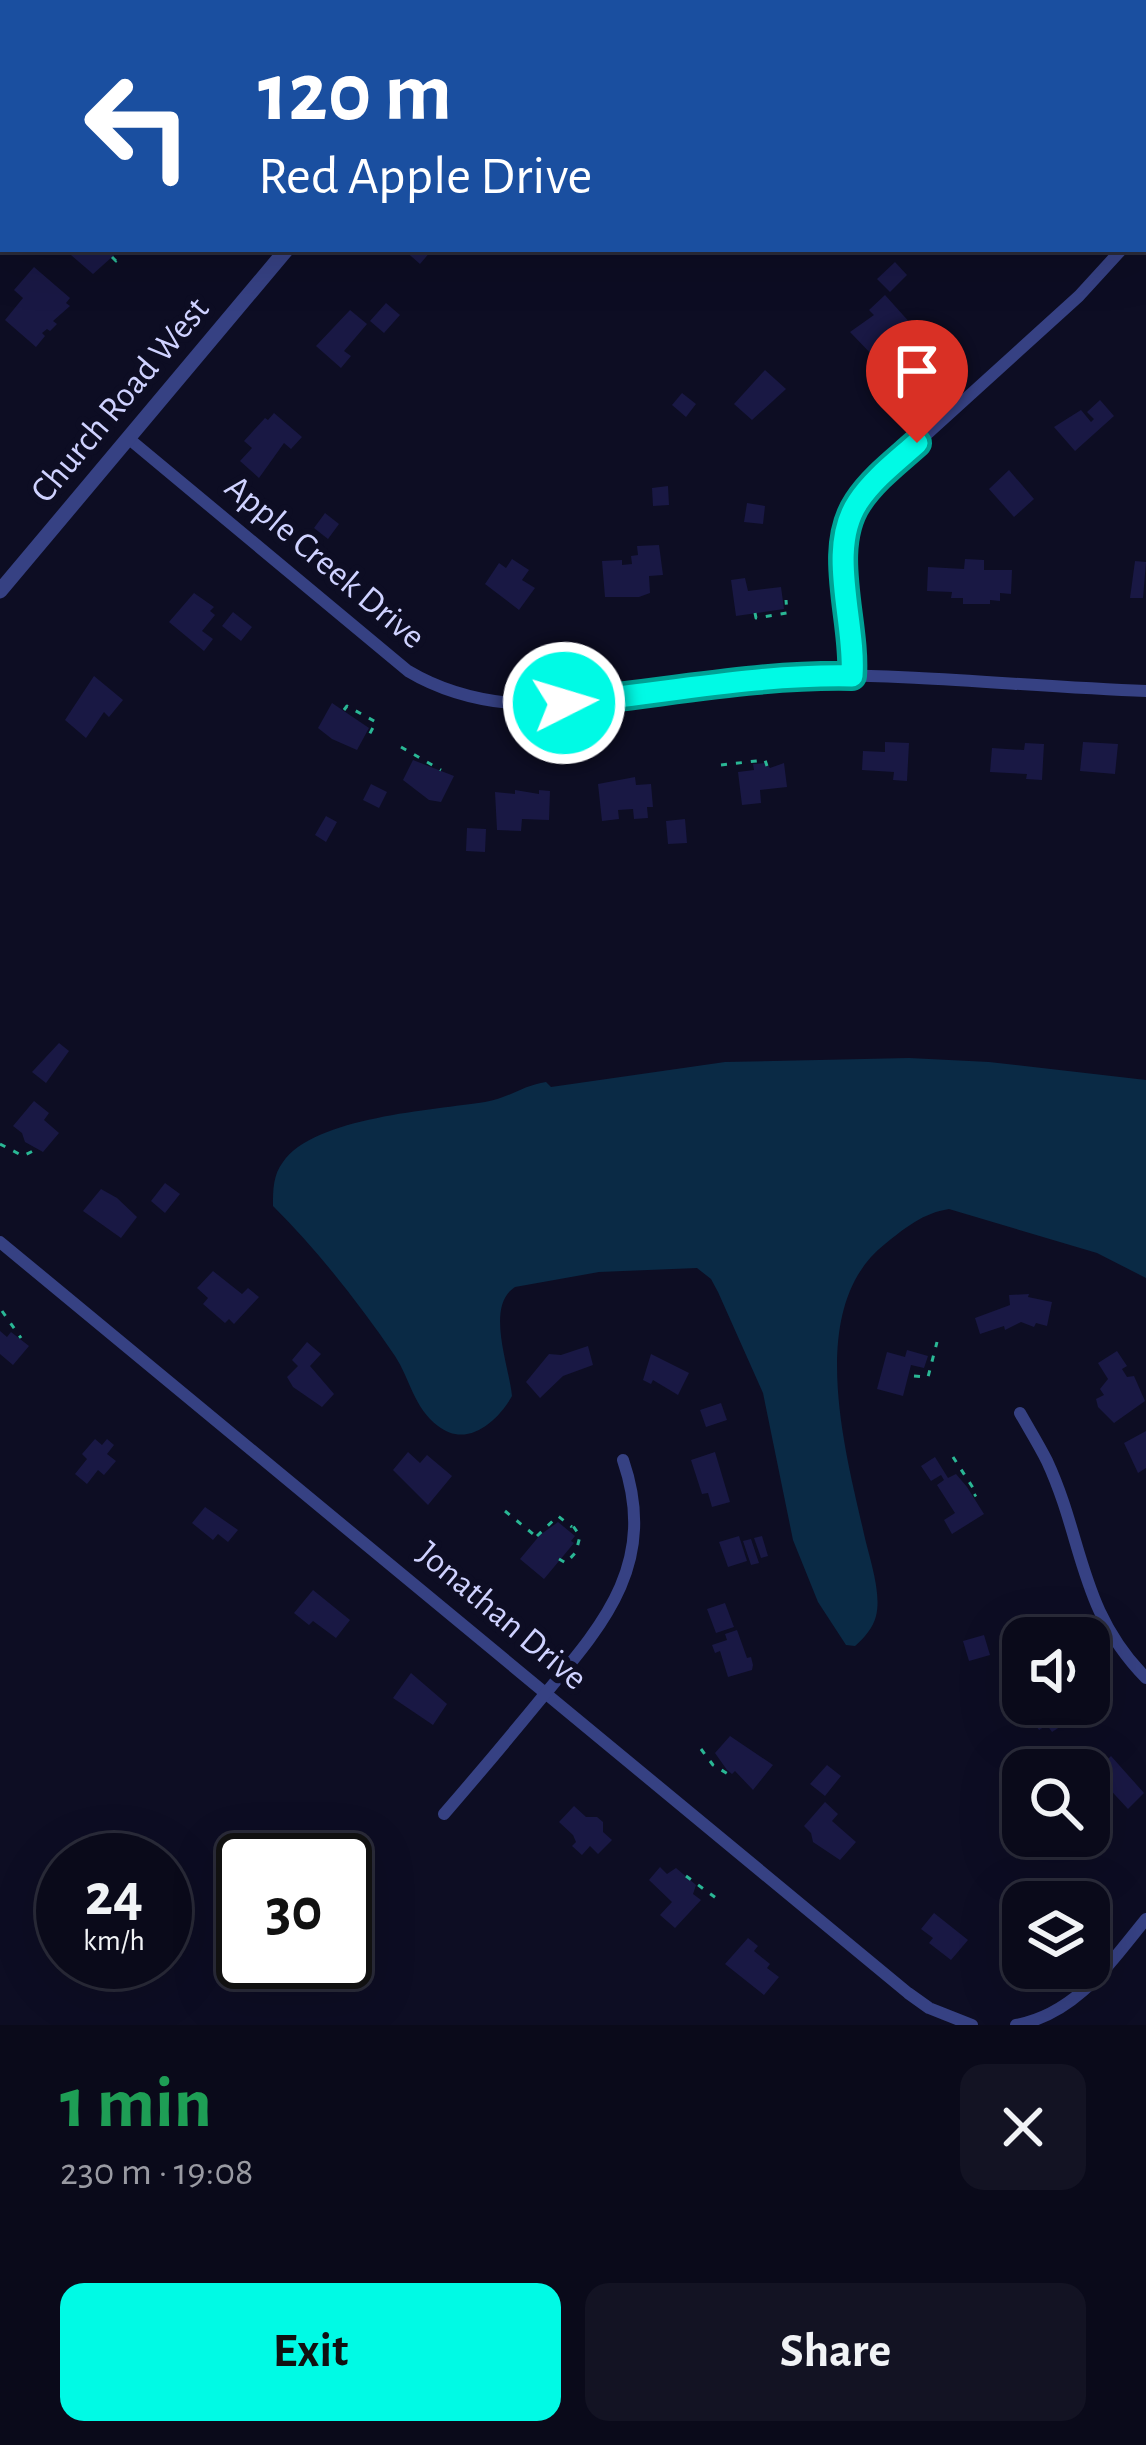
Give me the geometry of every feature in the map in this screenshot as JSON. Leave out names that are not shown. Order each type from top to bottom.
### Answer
[{"type":"street","name":"Church Road West","points":[[0,591],[284,252]]},
{"type":"street","points":[[852,676],[844,547],[847,524],[858,502],[1120,252]]},
{"type":"street","name":"Apple Creek Drive","points":[[128,438],[388,656],[439,689],[492,702],[532,704],[656,695],[784,676],[1146,691]]},
{"type":"street","name":"Jonathan Drive","points":[[0,1242],[908,1993],[929,2008],[972,2025]]},
{"type":"street","points":[[1020,1413],[1047,1462],[1093,1602],[1116,1643],[1146,1678]]},
{"type":"street","points":[[443,1814],[607,1618],[629,1562],[634,1523],[623,1460]]},
{"type":"street","points":[[1016,2025],[1046,2017],[1075,1999],[1146,1919]]},
{"type":"path","points":[[112,257],[116,261],[123,252]]},
{"type":"path","points":[[755,613],[756,618],[787,613],[786,600]]},
{"type":"path","points":[[344,710],[347,706],[376,722],[368,737]]},
{"type":"path","points":[[401,747],[441,770]]},
{"type":"path","points":[[721,765],[765,760],[767,766]]},
{"type":"path","points":[[0,1144],[23,1156],[35,1150]]},
{"type":"path","points":[[2,1310],[21,1338]]},
{"type":"path","points":[[914,1376],[928,1377],[937,1342]]},
{"type":"path","points":[[953,1457],[974,1496]]},
{"type":"path","points":[[505,1510],[537,1537],[558,1516],[572,1527],[580,1536],[576,1552],[566,1563],[559,1558]]},
{"type":"path","points":[[700,1749],[718,1769],[733,1777]]},
{"type":"path","points":[[686,1876],[720,1900]]},
{"type":"water","points":[[909,1058],[1146,1080],[1146,1278],[1097,1253],[949,1209],[907,1227],[860,1271],[845,1304],[837,1381],[848,1462],[877,1597],[873,1625],[855,1646],[846,1645],[818,1602],[793,1540],[763,1393],[718,1292],[697,1268],[599,1272],[515,1287],[506,1296],[500,1322],[512,1396],[490,1423],[460,1435],[438,1426],[423,1411],[395,1356],[367,1317],[273,1206],[277,1172],[298,1147],[376,1118],[485,1102],[546,1082],[551,1087],[725,1062]]},
{"type":"building","points":[[67,252],[118,252],[93,274]]},
{"type":"building","points":[[406,252],[430,252],[420,264]]},
{"type":"building","points":[[895,262],[907,275],[890,292],[877,279]]},
{"type":"building","points":[[34,267],[70,298],[66,303],[70,306],[53,321],[57,324],[50,331],[42,333],[45,336],[36,347],[5,320],[23,298],[14,290]]},
{"type":"building","points":[[885,295],[912,325],[876,359],[850,332],[874,315],[869,310]]},
{"type":"building","points":[[386,303],[400,315],[384,333],[370,321]]},
{"type":"building","points":[[350,310],[367,324],[344,351],[351,356],[341,368],[316,346]]},
{"type":"building","points":[[765,370],[786,389],[752,420],[734,404]]},
{"type":"building","points":[[682,393],[696,404],[686,417],[672,405]]},
{"type":"building","points":[[1100,400],[1114,416],[1075,451],[1054,427],[1081,410],[1091,422],[1094,419],[1087,412]]},
{"type":"building","points":[[274,413],[302,437],[291,449],[284,443],[259,478],[240,461],[252,448],[244,441]]},
{"type":"building","points":[[1009,470],[1034,499],[1014,517],[989,489]]},
{"type":"building","points":[[668,486],[669,505],[653,506],[652,488]]},
{"type":"building","points":[[747,503],[765,506],[763,524],[744,522]]},
{"type":"building","points":[[325,513],[339,524],[328,539],[314,528]]},
{"type":"building","points":[[659,545],[663,575],[649,576],[650,593],[605,597],[602,561],[632,564],[637,546]]},
{"type":"building","points":[[512,559],[529,570],[522,580],[535,588],[519,610],[485,584],[499,563],[506,568]]},
{"type":"building","points":[[965,559],[984,560],[984,570],[1012,570],[1011,594],[1000,593],[1000,601],[990,600],[990,604],[963,604],[963,598],[951,598],[952,592],[927,591],[928,567],[964,569]]},
{"type":"building","points":[[1135,561],[1146,562],[1143,598],[1130,598]]},
{"type":"building","points":[[745,578],[748,591],[781,587],[784,609],[736,616],[731,580]]},
{"type":"building","points":[[194,593],[214,607],[210,611],[215,615],[202,631],[213,639],[204,651],[169,622]]},
{"type":"building","points":[[233,612],[252,627],[241,641],[222,626]]},
{"type":"building","points":[[94,676],[123,700],[109,717],[104,712],[86,738],[65,720]]},
{"type":"building","points":[[332,703],[369,728],[357,750],[318,728]]},
{"type":"building","points":[[885,742],[909,743],[907,781],[893,780],[894,772],[862,770],[863,751],[885,752]]},
{"type":"building","points":[[1083,742],[1118,744],[1115,774],[1080,771]]},
{"type":"building","points":[[1025,743],[1044,744],[1042,780],[1026,779],[1027,774],[990,772],[992,748],[1024,750]]},
{"type":"building","points":[[413,760],[454,776],[441,802],[429,800],[403,780]]},
{"type":"building","points":[[766,763],[770,768],[784,763],[787,787],[760,790],[761,803],[742,805],[738,772]]},
{"type":"building","points":[[635,777],[636,785],[651,784],[653,807],[647,807],[648,818],[634,819],[633,809],[618,810],[619,819],[602,821],[598,784]]},
{"type":"building","points":[[371,784],[387,792],[379,808],[363,800]]},
{"type":"building","points":[[515,790],[550,791],[549,820],[522,819],[521,831],[497,830],[495,792],[515,794]]},
{"type":"building","points":[[326,816],[337,822],[326,842],[315,835]]},
{"type":"building","points":[[685,819],[687,843],[668,844],[666,821]]},
{"type":"building","points":[[467,828],[486,829],[485,852],[466,851]]},
{"type":"building","points":[[59,1043],[69,1051],[46,1083],[32,1072]]},
{"type":"building","points":[[34,1101],[49,1113],[44,1120],[59,1133],[43,1152],[25,1142],[13,1126]]},
{"type":"building","points":[[165,1183],[180,1194],[165,1213],[151,1201]]},
{"type":"building","points":[[101,1189],[137,1217],[121,1238],[83,1211]]},
{"type":"building","points":[[213,1271],[242,1294],[248,1288],[259,1297],[234,1324],[229,1319],[225,1323],[203,1304],[208,1298],[197,1288]]},
{"type":"building","points":[[1029,1294],[1052,1302],[1047,1326],[1021,1322],[980,1334],[975,1318],[1010,1305],[1009,1295]]},
{"type":"building","points":[[0,1331],[7,1337],[11,1332],[29,1346],[13,1365],[0,1354]]},
{"type":"building","points":[[307,1342],[321,1354],[310,1366],[334,1394],[322,1407],[293,1387],[287,1377],[298,1366],[292,1360]]},
{"type":"building","points":[[588,1346],[593,1365],[563,1376],[540,1398],[526,1382],[549,1354]]},
{"type":"building","points":[[907,1350],[928,1356],[924,1368],[911,1365],[903,1396],[877,1389],[887,1352],[905,1357]]},
{"type":"building","points":[[1117,1351],[1127,1366],[1122,1369],[1127,1377],[1134,1376],[1145,1401],[1114,1423],[1096,1399],[1104,1395],[1100,1389],[1108,1379],[1098,1363]]},
{"type":"building","points":[[651,1354],[689,1373],[678,1395],[653,1380],[651,1384],[643,1380]]},
{"type":"building","points":[[721,1403],[727,1420],[706,1427],[700,1410]]},
{"type":"building","points":[[1146,1431],[1146,1468],[1138,1473],[1124,1443]]},
{"type":"building","points":[[95,1439],[102,1445],[107,1439],[114,1445],[107,1454],[116,1461],[104,1475],[98,1470],[87,1484],[75,1474],[87,1459],[82,1454]]},
{"type":"building","points":[[408,1452],[420,1463],[427,1455],[452,1476],[428,1505],[393,1470]]},
{"type":"building","points":[[715,1452],[730,1502],[712,1507],[708,1493],[702,1494],[691,1460]]},
{"type":"building","points":[[935,1457],[948,1478],[956,1474],[984,1514],[952,1534],[944,1520],[955,1513],[937,1485],[944,1480],[941,1475],[931,1481],[921,1466]]},
{"type":"building","points":[[205,1507],[238,1530],[228,1542],[218,1534],[213,1540],[192,1523]]},
{"type":"building","points":[[558,1522],[575,1536],[574,1543],[544,1579],[520,1559]]},
{"type":"building","points":[[739,1536],[747,1561],[728,1567],[719,1542]]},
{"type":"building","points":[[762,1536],[768,1556],[761,1558],[754,1538]]},
{"type":"building","points":[[751,1539],[759,1563],[751,1565],[743,1541]]},
{"type":"building","points":[[313,1590],[350,1620],[336,1638],[294,1613]]},
{"type":"building","points":[[725,1603],[734,1627],[716,1633],[707,1609]]},
{"type":"building","points":[[737,1630],[753,1665],[752,1670],[728,1677],[720,1651],[715,1653],[712,1645]]},
{"type":"building","points":[[984,1635],[990,1655],[969,1661],[963,1641]]},
{"type":"building","points":[[411,1673],[447,1704],[433,1725],[393,1698]]},
{"type":"building","points":[[730,1736],[773,1765],[753,1790],[735,1771],[727,1770],[715,1753]]},
{"type":"building","points":[[1110,1757],[1144,1793],[1128,1809],[1110,1790]]},
{"type":"building","points":[[827,1765],[841,1776],[825,1796],[810,1784]]},
{"type":"building","points":[[825,1802],[838,1814],[832,1821],[856,1842],[840,1860],[813,1842],[804,1826]]},
{"type":"building","points":[[574,1806],[586,1817],[603,1822],[603,1832],[612,1840],[598,1854],[590,1846],[582,1855],[572,1846],[576,1842],[573,1835],[559,1822]]},
{"type":"building","points":[[660,1867],[667,1874],[676,1868],[696,1885],[693,1894],[701,1900],[675,1928],[660,1915],[672,1902],[649,1880]]},
{"type":"building","points":[[934,1913],[968,1940],[951,1960],[929,1943],[933,1938],[921,1929]]},
{"type":"building","points":[[748,1938],[758,1946],[754,1951],[770,1964],[767,1968],[779,1977],[764,1995],[725,1964]]},
{"type":"route","points":[[564,703],[784,676],[852,676],[844,547],[847,524],[866,490],[917,443]]}]
